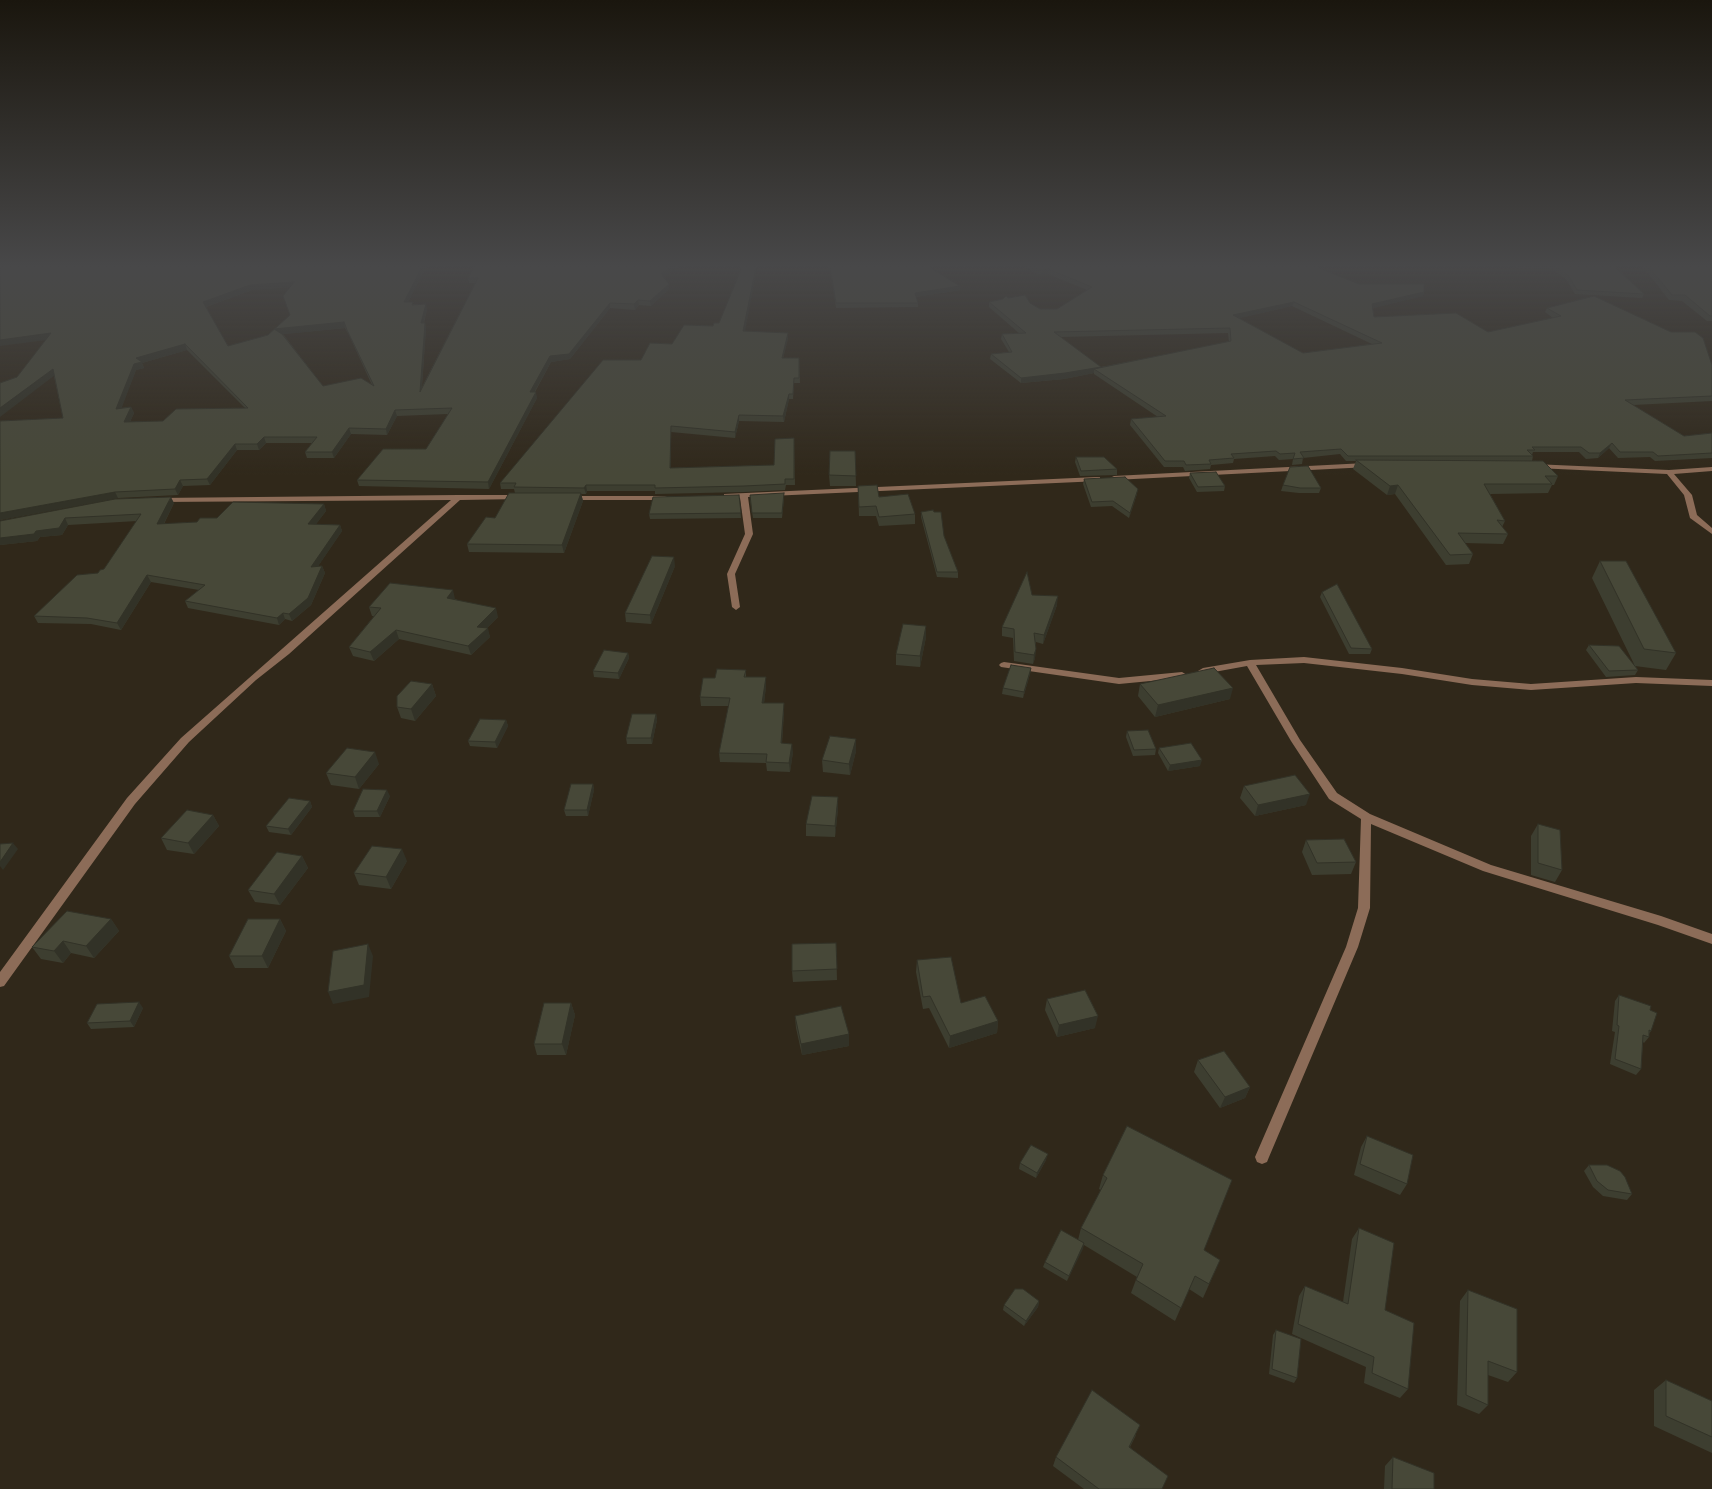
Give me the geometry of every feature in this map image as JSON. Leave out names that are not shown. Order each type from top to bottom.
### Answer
[{"type":"street","points":[[717,496],[1371,465]]},
{"type":"street","points":[[1531,466],[1670,472],[1712,469]]},
{"type":"street","points":[[1670,472],[1688,495],[1693,516],[1712,532]]},
{"type":"street","points":[[736,607],[731,574],[750,534],[744,496]]},
{"type":"street","points":[[0,982],[126,808],[185,740],[459,497]]},
{"type":"street","points":[[146,501],[527,497]]},
{"type":"street","points":[[556,498],[671,498]]},
{"type":"street","points":[[1004,665],[1119,681],[1172,677],[1250,663],[1304,660],[1402,671],[1472,682],[1531,687],[1636,680],[1712,683]]},
{"type":"street","points":[[1250,663],[1296,741],[1333,796],[1366,818],[1487,868],[1661,921],[1712,939]]},
{"type":"street","points":[[1262,1157],[1352,947],[1364,908],[1366,818]]},
{"type":"building","points":[[0,336],[26,336],[0,340]]},
{"type":"building","points":[[48,336],[223,336],[228,346],[263,336],[284,336],[323,386],[361,378],[374,386],[350,336],[424,336],[420,392],[448,336],[583,336],[569,354],[550,356],[530,392],[536,392],[488,482],[357,480],[383,449],[426,449],[452,408],[395,410],[386,429],[349,428],[332,452],[305,452],[317,437],[264,437],[257,444],[235,444],[207,479],[180,480],[175,489],[115,492],[0,513],[0,421],[63,418],[53,369],[0,408],[0,383],[17,377]],"holes":[[[185,344],[248,408],[176,409],[163,421],[124,422],[131,407],[116,409],[134,364],[142,362],[136,358]]]},
{"type":"building","points":[[677,336],[787,336],[782,358],[799,358],[799,378],[794,378],[793,394],[789,394],[783,416],[739,415],[735,432],[671,426],[670,468],[774,465],[775,439],[794,438],[794,479],[785,479],[785,484],[655,488],[655,485],[586,485],[584,488],[514,487],[516,483],[500,483],[603,360],[641,360],[650,343],[672,344]]},
{"type":"building","points":[[1003,336],[1060,336],[1101,367],[1021,378],[991,354],[1012,352]]},
{"type":"building","points":[[1231,336],[1273,336],[1303,353],[1382,343],[1368,336],[1701,336],[1712,365],[1712,396],[1625,400],[1684,436],[1712,433],[1712,453],[1658,456],[1653,452],[1620,452],[1612,443],[1600,453],[1589,453],[1581,447],[1532,447],[1535,450],[1527,450],[1533,456],[1348,456],[1341,449],[1300,452],[1304,458],[1293,459],[1295,453],[1280,454],[1276,451],[1231,454],[1234,458],[1209,460],[1211,464],[1186,465],[1184,461],[1165,461],[1131,419],[1166,416],[1094,369],[1231,341]]},
{"type":"building","points":[[830,451],[855,451],[856,476],[829,475]]},
{"type":"building","points":[[1076,457],[1104,457],[1117,469],[1081,471]]},
{"type":"building","points":[[1356,460],[1543,461],[1558,476],[1545,476],[1552,484],[1484,484],[1505,521],[1497,520],[1508,534],[1458,533],[1473,554],[1450,555],[1398,485],[1390,486]]},
{"type":"building","points":[[1308,466],[1321,488],[1300,488],[1283,485],[1290,467]]},
{"type":"building","points":[[1216,472],[1225,486],[1198,487],[1190,473]]},
{"type":"building","points":[[1125,477],[1138,489],[1130,513],[1113,501],[1092,502],[1084,479]]},
{"type":"building","points":[[877,485],[879,497],[908,494],[915,514],[879,517],[876,506],[859,507],[858,486]]},
{"type":"building","points":[[509,493],[581,493],[562,545],[467,544],[486,517],[495,518]]},
{"type":"building","points":[[784,493],[782,513],[752,513],[750,495]]},
{"type":"building","points":[[739,495],[741,513],[649,514],[653,497]]},
{"type":"building","points":[[171,497],[157,524],[197,522],[200,518],[217,518],[233,502],[324,504],[308,524],[340,525],[311,567],[322,566],[308,598],[289,614],[283,613],[277,618],[185,601],[205,585],[147,575],[117,623],[87,618],[34,616],[77,575],[98,573],[104,569],[141,514],[65,518],[59,528],[36,531],[34,534],[0,538],[0,521],[115,499]]},
{"type":"building","points":[[933,510],[934,512],[941,512],[944,536],[958,572],[937,572],[921,512]]},
{"type":"building","points":[[652,556],[674,557],[650,615],[625,613]]},
{"type":"building","points":[[1600,561],[1626,561],[1676,653],[1644,649]]},
{"type":"building","points":[[1027,572],[1032,595],[1058,596],[1044,635],[1034,633],[1036,649],[1034,655],[1015,652],[1014,629],[1002,627]]},
{"type":"building","points":[[390,583],[453,590],[447,598],[496,608],[477,627],[488,628],[468,646],[396,630],[370,652],[349,647],[381,608],[369,607]]},
{"type":"building","points":[[1337,584],[1372,649],[1351,648],[1322,592]]},
{"type":"building","points":[[903,624],[926,626],[920,656],[896,654]]},
{"type":"building","points":[[1589,645],[1619,646],[1638,670],[1609,671]]},
{"type":"building","points":[[604,650],[628,653],[618,673],[593,671]]},
{"type":"building","points":[[1011,665],[1031,668],[1024,692],[1003,688]]},
{"type":"building","points":[[1214,668],[1233,688],[1158,705],[1140,684]]},
{"type":"building","points":[[717,669],[746,670],[744,677],[766,677],[762,703],[784,703],[781,743],[792,744],[789,763],[766,762],[767,754],[719,753],[730,698],[700,697],[703,678],[715,678]]},
{"type":"building","points":[[411,681],[432,684],[411,709],[397,707],[397,696]]},
{"type":"building","points":[[632,714],[656,714],[651,738],[626,738]]},
{"type":"building","points":[[480,719],[506,720],[495,742],[468,741]]},
{"type":"building","points":[[1148,730],[1156,749],[1134,750],[1127,731]]},
{"type":"building","points":[[830,736],[856,739],[849,764],[822,760]]},
{"type":"building","points":[[1191,743],[1202,760],[1170,765],[1159,748]]},
{"type":"building","points":[[347,748],[375,752],[355,777],[326,773]]},
{"type":"building","points":[[1295,775],[1310,794],[1258,805],[1244,786]]},
{"type":"building","points":[[571,784],[593,784],[587,810],[564,810]]},
{"type":"building","points":[[363,789],[387,790],[377,811],[353,811]]},
{"type":"building","points":[[812,796],[838,797],[835,826],[806,824]]},
{"type":"building","points":[[289,798],[310,801],[288,829],[266,826]]},
{"type":"building","points":[[187,810],[213,815],[188,843],[161,838]]},
{"type":"building","points":[[1538,824],[1560,830],[1562,870],[1538,863]]},
{"type":"building","points":[[1344,839],[1356,862],[1317,863],[1306,840]]},
{"type":"building","points":[[13,843],[0,862],[0,844]]},
{"type":"building","points":[[372,846],[402,849],[386,877],[354,873]]},
{"type":"building","points":[[277,852],[302,856],[274,894],[248,890]]},
{"type":"building","points":[[67,911],[111,919],[86,946],[63,941],[54,951],[32,947]]},
{"type":"building","points":[[248,919],[280,919],[262,956],[229,956]]},
{"type":"building","points":[[836,943],[837,969],[792,971],[792,944]]},
{"type":"building","points":[[368,944],[364,985],[328,992],[333,951]]},
{"type":"building","points":[[951,957],[961,1003],[985,996],[998,1021],[950,1036],[930,996],[923,997],[917,960]]},
{"type":"building","points":[[1085,990],[1098,1016],[1059,1025],[1047,999]]},
{"type":"building","points":[[1619,995],[1651,1006],[1650,1010],[1657,1013],[1651,1031],[1649,1030],[1649,1037],[1643,1035],[1641,1069],[1615,1059],[1619,1026],[1617,1025]]},
{"type":"building","points":[[139,1002],[130,1021],[87,1023],[97,1004]]},
{"type":"building","points":[[544,1003],[571,1003],[562,1044],[534,1044]]},
{"type":"building","points":[[841,1006],[849,1034],[801,1044],[795,1016]]},
{"type":"building","points":[[1224,1051],[1250,1087],[1225,1097],[1198,1060]]},
{"type":"building","points":[[1127,1126],[1232,1180],[1204,1250],[1220,1260],[1209,1284],[1195,1276],[1181,1308],[1136,1280],[1143,1264],[1081,1228],[1107,1178],[1103,1175]]},
{"type":"building","points":[[1367,1136],[1413,1155],[1407,1184],[1360,1164]]},
{"type":"building","points":[[1031,1145],[1048,1154],[1037,1173],[1020,1163]]},
{"type":"building","points":[[1589,1165],[1607,1165],[1620,1171],[1625,1177],[1632,1194],[1608,1190],[1597,1181]]},
{"type":"building","points":[[1359,1228],[1394,1243],[1385,1310],[1414,1323],[1408,1389],[1372,1373],[1374,1357],[1298,1324],[1305,1286],[1348,1304]]},
{"type":"building","points":[[1061,1230],[1084,1243],[1069,1276],[1045,1262]]},
{"type":"building","points":[[1015,1289],[1023,1289],[1039,1301],[1026,1321],[1004,1305]]},
{"type":"building","points":[[1468,1290],[1517,1309],[1517,1372],[1488,1361],[1488,1405],[1466,1395]]},
{"type":"building","points":[[1276,1330],[1301,1339],[1297,1378],[1272,1369]]},
{"type":"building","points":[[1666,1380],[1712,1401],[1712,1437],[1666,1416]]},
{"type":"building","points":[[1092,1390],[1140,1425],[1129,1447],[1168,1476],[1162,1489],[1099,1489],[1056,1457]]},
{"type":"building","points":[[1393,1457],[1434,1473],[1434,1489],[1392,1489]]}]
